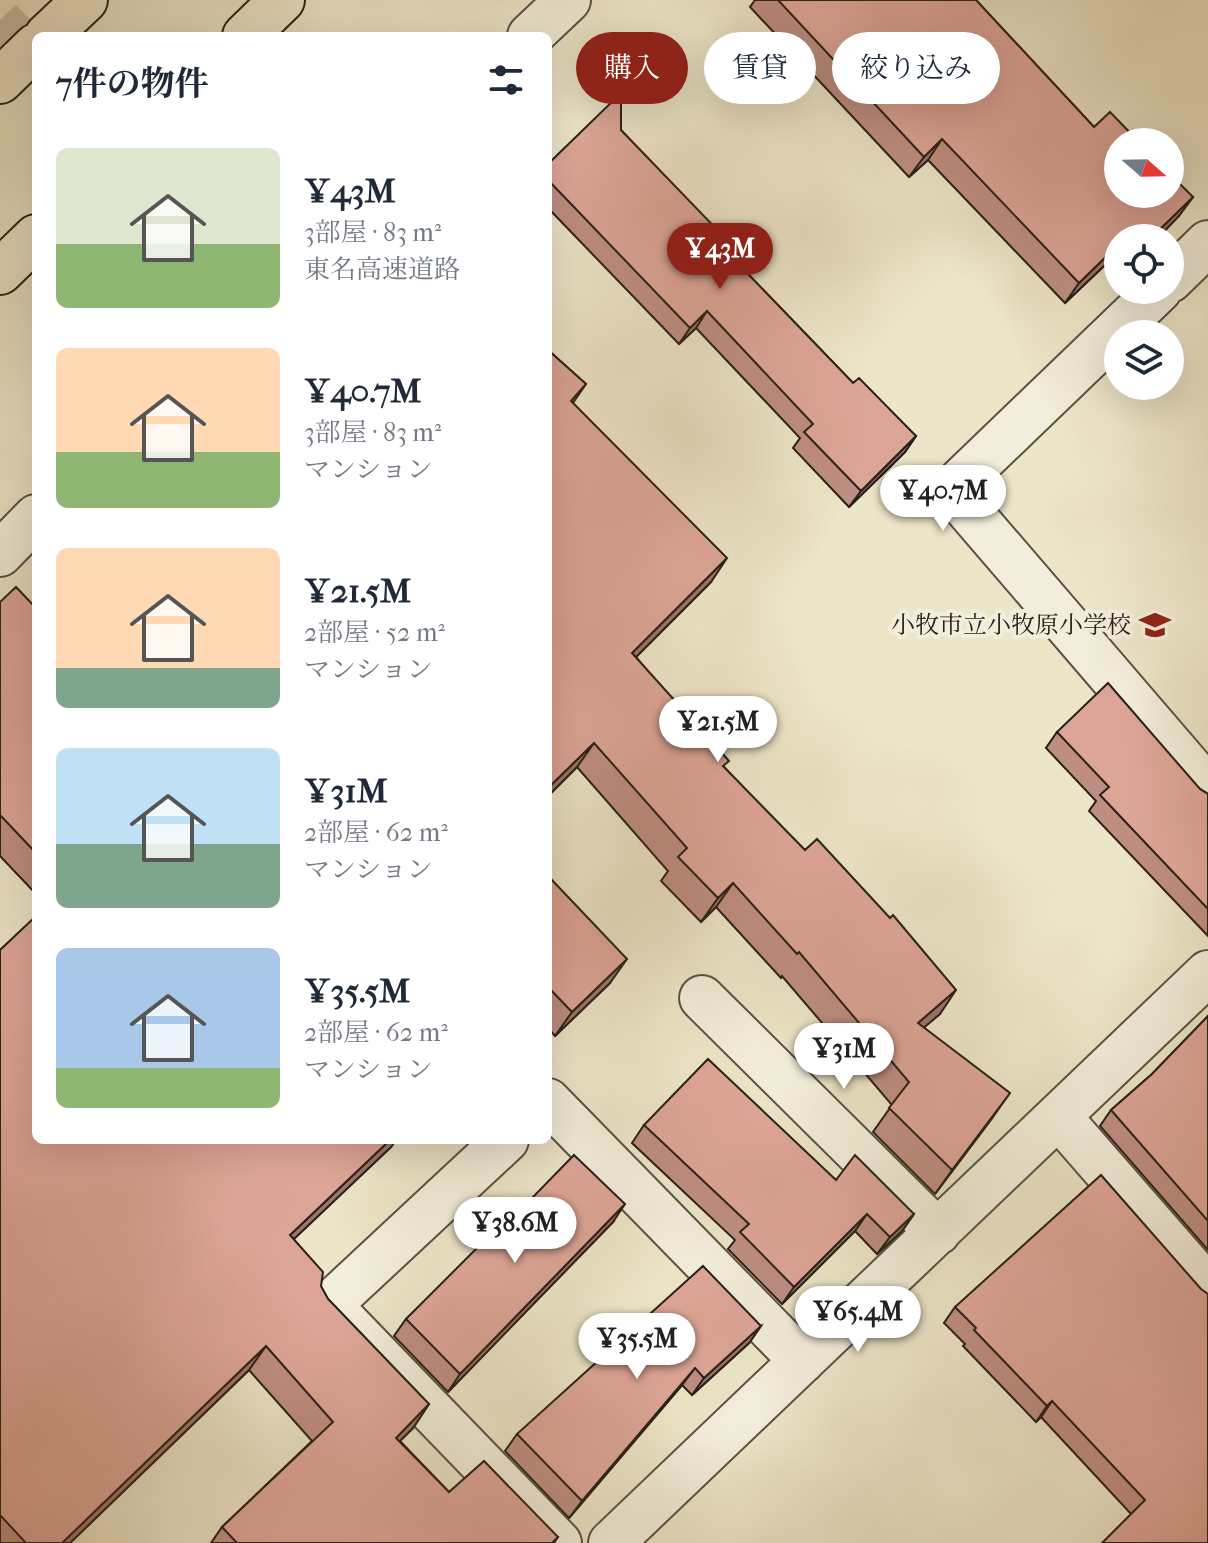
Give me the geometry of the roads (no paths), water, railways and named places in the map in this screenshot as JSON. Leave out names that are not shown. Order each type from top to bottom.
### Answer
[{"type":"highway","points":[[51,32],[85,0]]},
{"type":"highway","points":[[249,32],[282,0]]},
{"type":"highway","points":[[0,81],[32,50]]},
{"type":"highway","points":[[0,272],[32,241]]},
{"type":"street","points":[[534,32],[568,0]]},
{"type":"street","points":[[1184,266],[1208,243]]},
{"type":"street","points":[[1144,304],[951,490],[1208,789]]},
{"type":"street","points":[[0,554],[32,521]]},
{"type":"street","points":[[611,1543],[1208,973]]},
{"type":"street","points":[[702,998],[938,1232]]},
{"type":"street","points":[[552,1105],[802,1361]]},
{"type":"street","points":[[1058,1116],[1208,1288]]},
{"type":"street","points":[[502,1144],[329,1305],[559,1543]]},
{"type":"tunnel","points":[[0,20],[32,53]]},
{"type":"place","name":"小牧市立小牧原小学校","points":[[1155,625]]}]
